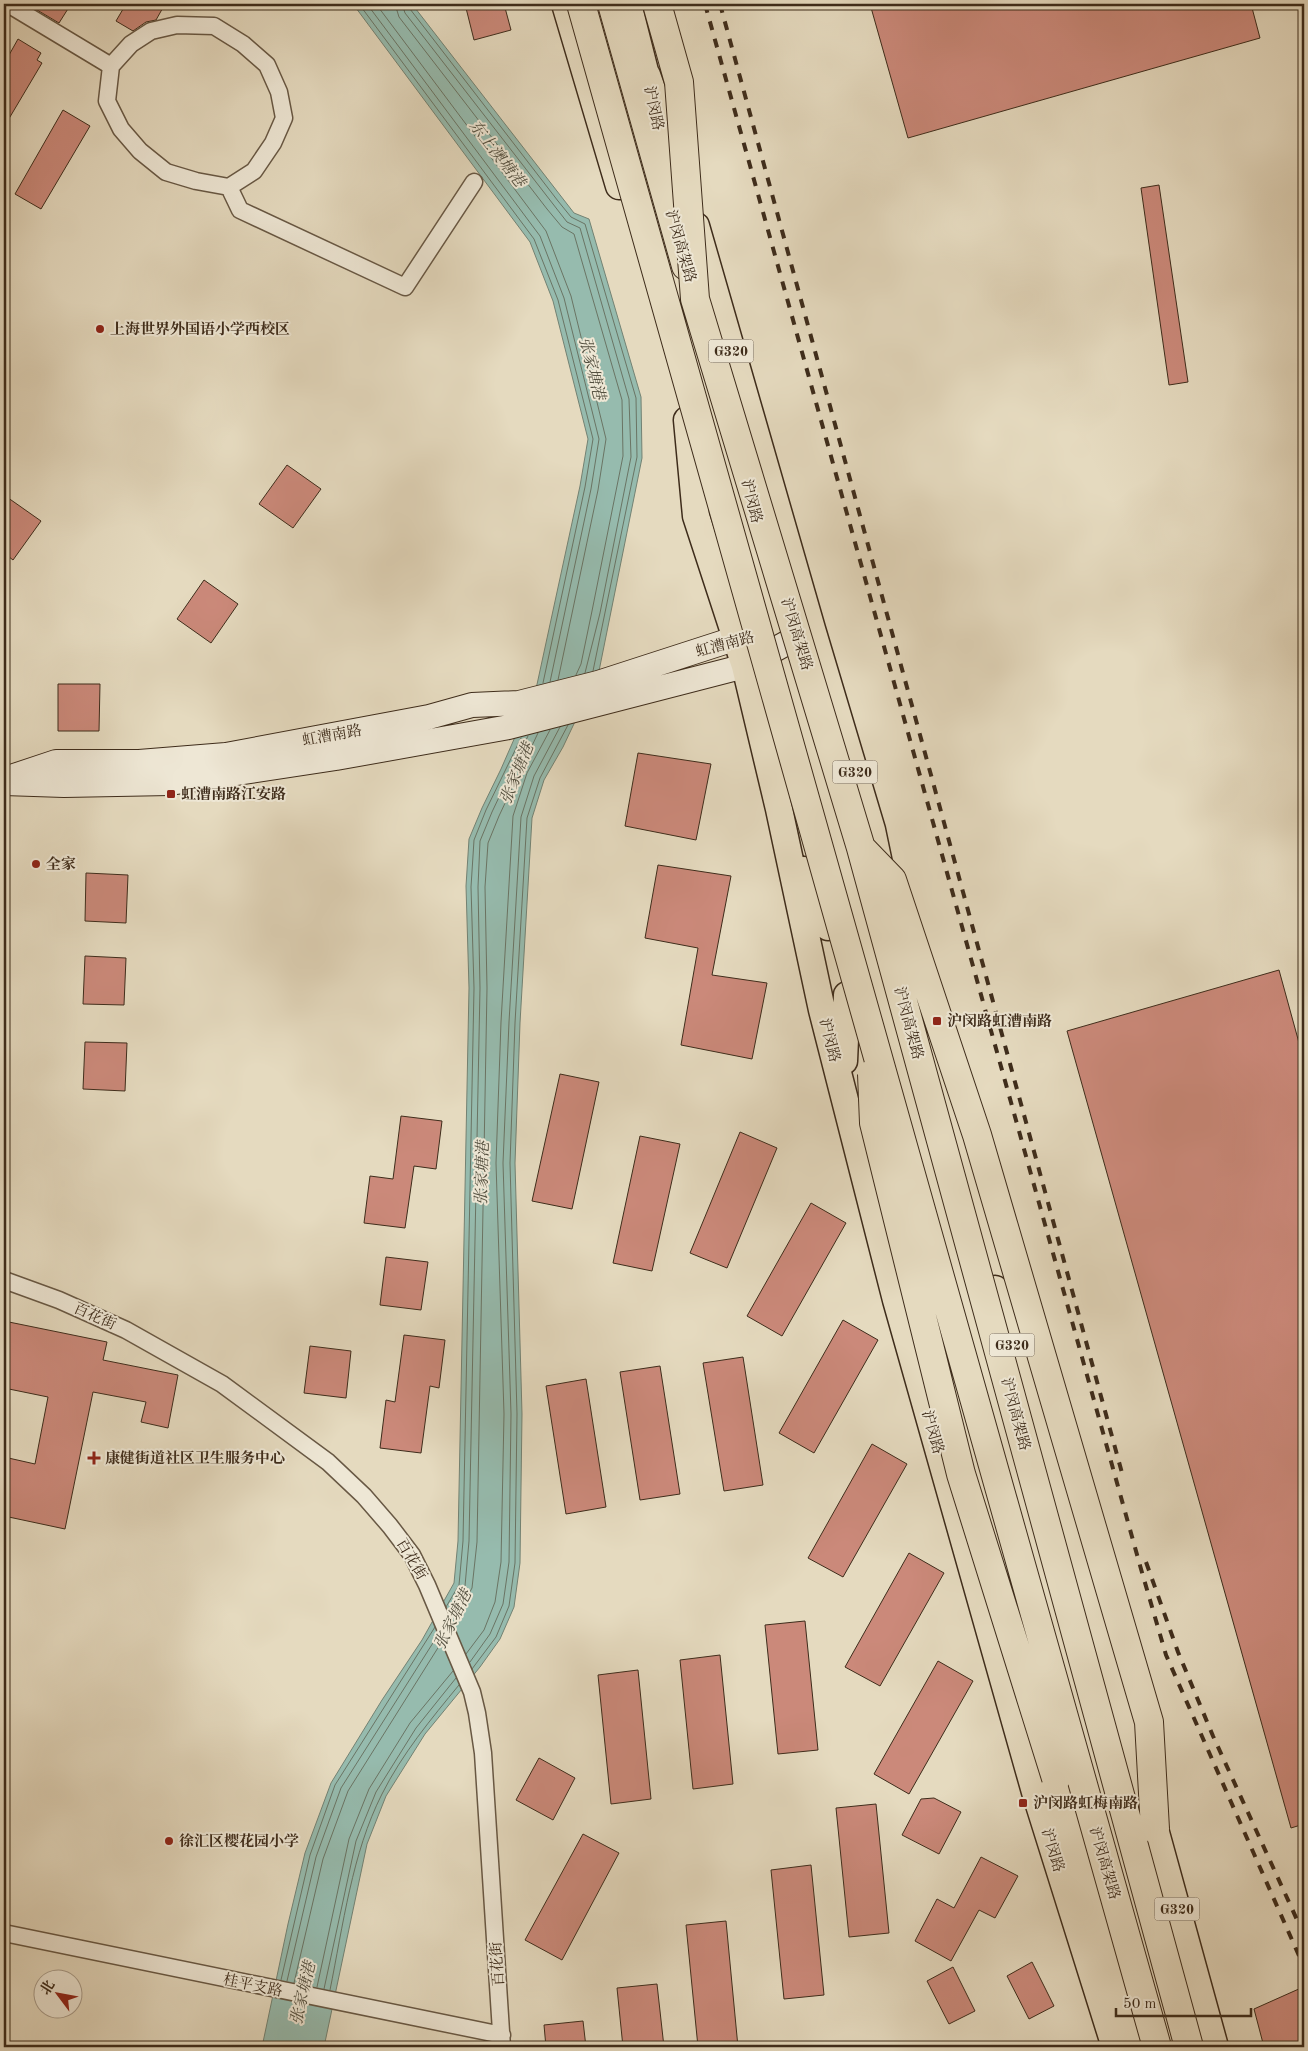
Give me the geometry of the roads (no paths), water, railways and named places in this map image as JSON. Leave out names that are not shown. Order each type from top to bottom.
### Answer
[{"type":"highway","name":"沪闵高架路","points":[[581,4],[1157,2047]]},
{"type":"highway","name":"沪闵高架路","points":[[612,4],[695,299],[861,848],[1189,2047]]},
{"type":"highway","points":[[657,4],[679,82],[695,299]]},
{"type":"highway","points":[[861,848],[892,880],[977,1135],[1149,1722],[1155,1829]]},
{"type":"highway","points":[[870,1030],[874,1123],[961,1474],[1066,1778],[1071,1826],[1132,2047]]},
{"type":"main road","name":"沪闵路","points":[[565,4],[687,420],[696,516],[744,637],[828,927],[1066,1778],[1151,2047]]},
{"type":"main road","name":"沪闵路","points":[[628,4],[647,75],[664,155],[787,637],[853,838],[889,917]]},
{"type":"main road","points":[[664,4],[679,82]]},
{"type":"main road","name":"沪闵路","points":[[647,75],[676,154],[812,629],[872,830],[889,917],[923,1038],[1136,1773],[1155,1829],[1215,2047]]},
{"type":"main road","name":"虹漕南路","points":[[4,779],[56,762],[139,762],[226,755],[429,717],[472,705],[519,703],[598,683],[744,637],[787,637],[812,629]]},
{"type":"main road","name":"虹漕南路","points":[[4,783],[64,785],[170,783],[336,758],[509,728],[751,663],[787,637]]},
{"type":"main road","name":"沪闵路","points":[[751,663],[779,809],[822,1010],[896,1300],[1030,1774],[1115,2047]]},
{"type":"main road","name":"沪闵路","points":[[779,809],[828,927]]},
{"type":"main road","points":[[843,1092],[847,995]]},
{"type":"main road","points":[[1136,1773],[1140,1825],[1189,2047]]},
{"type":"street","points":[[8,4],[111,66]]},
{"type":"street","points":[[177,25],[214,26],[243,44],[267,65],[279,92],[284,118],[273,143],[254,170],[230,187],[196,181],[166,172],[140,151],[121,129],[107,101],[111,66],[131,44],[151,31],[177,25]]},
{"type":"street","points":[[230,187],[240,210],[405,287],[474,182]]},
{"type":"street","name":"百花街","points":[[4,1280],[60,1300],[126,1330],[185,1362],[255,1407],[328,1462],[364,1496],[412,1554],[472,1692],[477,1713],[482,1753],[502,2041]]},
{"type":"street","name":"桂平支路","points":[[4,1933],[348,2004],[502,2041]]},
{"type":"water","points":[[353,4],[412,4],[574,213],[589,219],[641,397],[642,458],[599,671],[563,747],[544,780],[532,818],[520,1023],[515,1163],[522,1414],[520,1563],[514,1607],[500,1639],[480,1667],[425,1734],[386,1796],[367,1844],[324,2047],[262,2047],[305,1853],[331,1783],[382,1700],[422,1640],[454,1583],[458,1541],[469,988],[466,886],[469,839],[536,689],[580,486],[588,439],[553,301],[530,242]]},
{"type":"railway","points":[[705,4],[1166,1655],[1304,1967]]},
{"type":"railway","points":[[720,4],[1122,1473]]},
{"type":"railway","points":[[1146,1562],[1178,1652],[1213,1736],[1304,1935]]},
{"type":"place","name":"上海世界外国语小学西校区","points":[[100,329]]},
{"type":"place","name":"虹漕南路江安路","points":[[171,794]]},
{"type":"place","name":"全家","points":[[36,864]]},
{"type":"place","name":"沪闵路虹漕南路","points":[[937,1021]]},
{"type":"place","name":"康健街道社区卫生服务中心","points":[[94,1458]]},
{"type":"place","name":"沪闵路虹梅南路","points":[[1023,1803]]},
{"type":"place","name":"徐汇区樱花园小学","points":[[169,1841]]},
{"type":"water label","name":"东上澳塘港","points":[[498,153]]},
{"type":"water label","name":"张家塘港","points":[[593,368]]},
{"type":"water label","name":"张家塘港","points":[[516,773]]},
{"type":"water label","name":"张家塘港","points":[[481,1173]]},
{"type":"water label","name":"张家塘港","points":[[452,1619]]},
{"type":"water label","name":"张家塘港","points":[[302,1993]]}]
